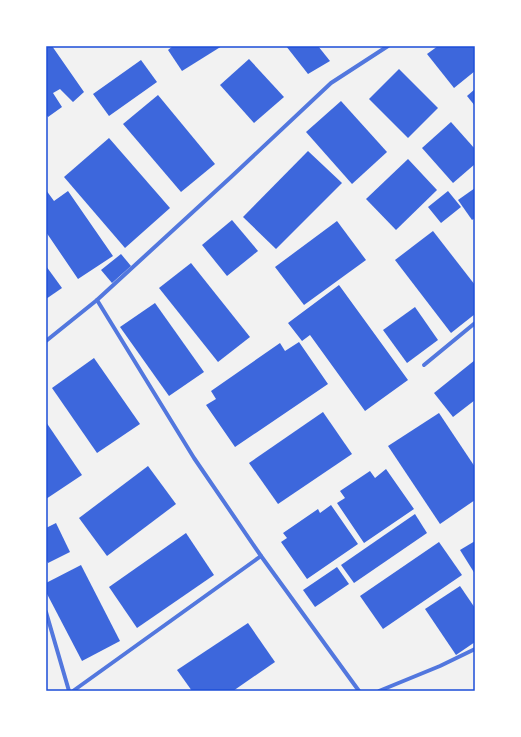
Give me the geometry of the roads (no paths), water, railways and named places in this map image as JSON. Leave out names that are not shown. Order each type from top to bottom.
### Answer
[{"type":"street","points":[[46,341],[97,300],[331,83],[388,46]]},
{"type":"street","points":[[97,300],[194,458],[261,556],[359,691]]},
{"type":"street","points":[[424,365],[475,323]]},
{"type":"street","points":[[73,691],[261,556]]},
{"type":"street","points":[[46,612],[69,691]]},
{"type":"street","points":[[379,691],[440,666],[475,649]]}]
